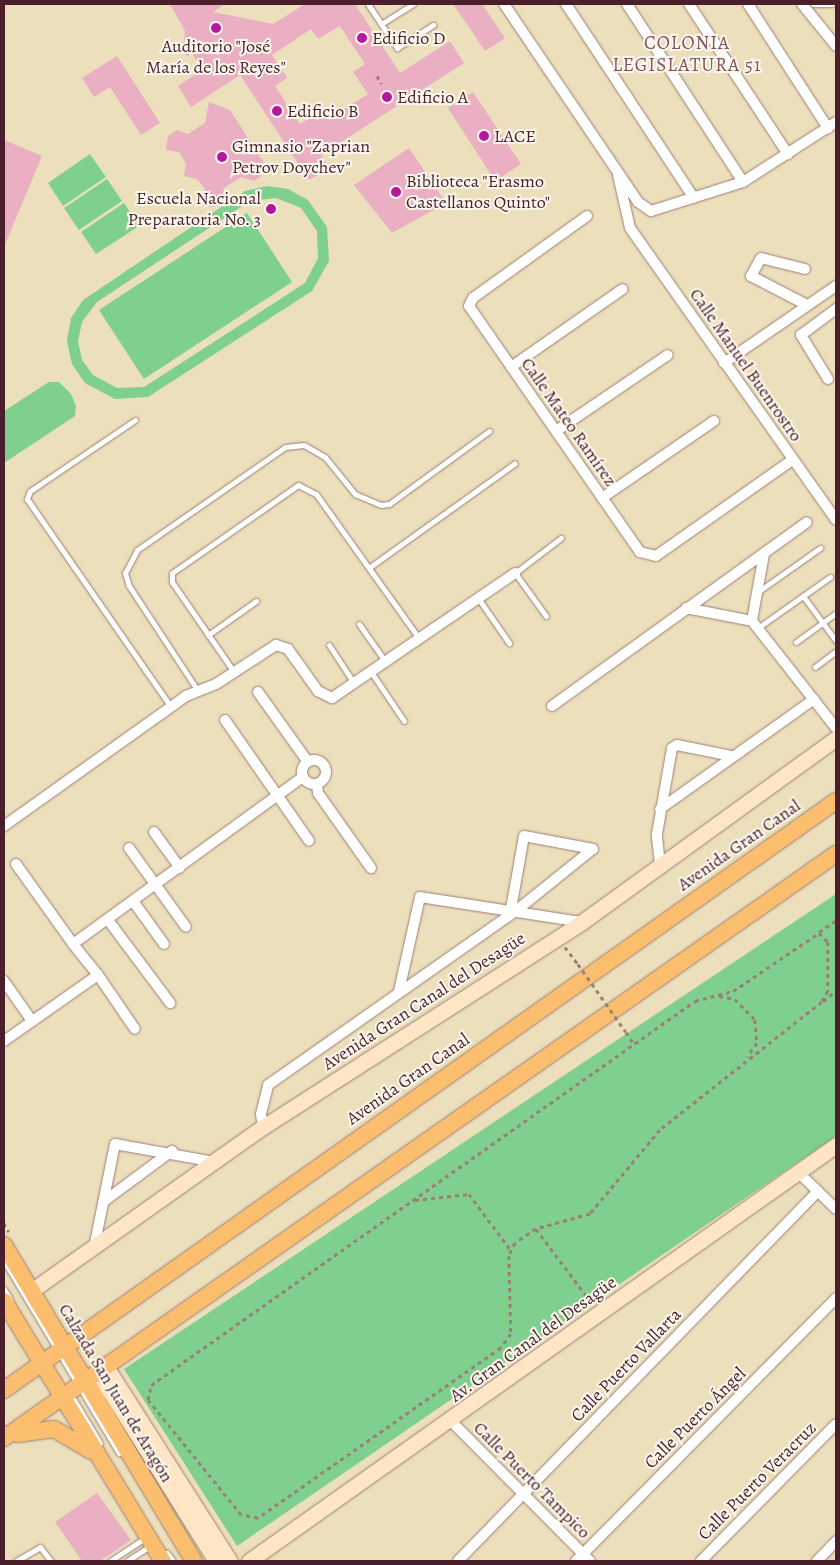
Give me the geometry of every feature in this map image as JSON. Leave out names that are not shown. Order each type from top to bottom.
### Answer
[{"type":"main road","name":"Avenida Gran Canal","points":[[4,1390],[836,801]]},
{"type":"main road","points":[[4,1438],[105,1365],[836,854]]},
{"type":"main road","name":"Calzada San Juan de Aragón","points":[[4,1245],[31,1291],[53,1355],[74,1389],[97,1456],[163,1561]]},
{"type":"main road","name":"Calzada San Juan de Aragón","points":[[4,1301],[53,1355],[74,1389],[194,1561]]},
{"type":"main road","points":[[4,1438],[35,1429],[54,1429],[97,1456]]},
{"type":"street","points":[[504,4],[644,209],[656,211],[743,182],[832,125],[748,4]]},
{"type":"street","points":[[566,4],[694,198]]},
{"type":"street","points":[[627,4],[743,182]]},
{"type":"street","points":[[689,4],[788,154]]},
{"type":"street","points":[[802,4],[836,46]]},
{"type":"street","name":"Calle Manuel Buenrostro","points":[[616,170],[630,228],[836,520]]},
{"type":"street","name":"Calle Mateo Ramírez","points":[[587,216],[469,303],[602,498],[648,556],[656,556],[792,460]]},
{"type":"street","points":[[805,269],[761,258],[751,276],[760,284],[807,305]]},
{"type":"street","points":[[724,363],[836,286]]},
{"type":"street","points":[[511,367],[623,289]]},
{"type":"street","points":[[828,379],[801,335],[836,309]]},
{"type":"street","points":[[556,431],[668,355]]},
{"type":"street","points":[[602,498],[714,421]]},
{"type":"street","points":[[552,706],[807,522]]},
{"type":"street","points":[[756,624],[757,592],[764,554]]},
{"type":"street","points":[[4,826],[170,707],[280,644],[327,699],[354,683],[418,637],[515,573]]},
{"type":"street","points":[[686,608],[756,624],[836,728]]},
{"type":"street","points":[[258,692],[308,762]]},
{"type":"street","points":[[660,809],[731,756],[814,699]]},
{"type":"street","points":[[225,720],[309,841]]},
{"type":"street","name":"Avenida Gran Canal del Desagüe","points":[[31,1291],[263,1127],[582,922],[836,738]]},
{"type":"street","points":[[660,865],[660,809],[674,746],[731,756]]},
{"type":"street","points":[[308,762],[316,760],[325,768],[324,780],[317,784]]},
{"type":"street","points":[[72,944],[278,797],[303,777],[308,762]]},
{"type":"street","points":[[303,777],[317,784]]},
{"type":"street","points":[[317,784],[318,793],[370,868]]},
{"type":"street","points":[[154,832],[180,868]]},
{"type":"street","points":[[263,1127],[261,1114],[268,1085],[514,909],[593,849],[524,836],[514,909]]},
{"type":"street","points":[[129,848],[186,927]]},
{"type":"street","points":[[16,864],[72,944],[98,975],[135,1029]]},
{"type":"street","points":[[399,991],[420,897],[514,909],[582,922]]},
{"type":"street","points":[[133,901],[164,944]]},
{"type":"street","points":[[108,920],[170,1003]]},
{"type":"street","points":[[4,1042],[98,975]]},
{"type":"street","points":[[4,981],[32,1021]]},
{"type":"street","points":[[94,1248],[115,1144],[172,1151],[215,1162]]},
{"type":"street","name":"Av. Gran Canal del Desagüe","points":[[249,1561],[451,1421],[836,1145]]},
{"type":"street","points":[[103,1202],[172,1151]]},
{"type":"street","points":[[798,1172],[836,1209]]},
{"type":"street","name":"Calle Puerto Vallarta","points":[[458,1561],[818,1191]]},
{"type":"street","name":"Calle Puerto Ángel","points":[[583,1559],[836,1298]]},
{"type":"street","points":[[105,1365],[230,1561]]},
{"type":"street","points":[[74,1389],[109,1390],[216,1561]]},
{"type":"street","name":"Calle Puerto Tampico","points":[[451,1421],[523,1494],[583,1559]]},
{"type":"street","name":"Calle Puerto Veracruz","points":[[701,1561],[836,1424]]},
{"type":"street","points":[[817,1561],[836,1541]]},
{"type":"lane","points":[[368,4],[398,48],[433,25]]},
{"type":"lane","points":[[381,24],[413,4]]},
{"type":"lane","points":[[813,4],[832,4]]},
{"type":"lane","points":[[135,420],[30,491],[27,499],[170,707]]},
{"type":"lane","points":[[198,691],[128,586],[125,573],[137,550],[284,447],[304,445],[325,457],[355,494],[381,505],[389,504],[489,432]]},
{"type":"lane","points":[[370,567],[515,464]]},
{"type":"lane","points":[[234,672],[172,582],[172,573],[289,487],[298,485],[316,494],[370,567],[418,637]]},
{"type":"lane","points":[[546,616],[515,573],[561,538]]},
{"type":"lane","points":[[757,592],[820,548]]},
{"type":"lane","points":[[756,624],[803,596],[830,577]]},
{"type":"lane","points":[[803,596],[836,641]]},
{"type":"lane","points":[[478,597],[509,643]]},
{"type":"lane","points":[[208,635],[256,601]]},
{"type":"lane","points":[[796,642],[836,612]]},
{"type":"lane","points":[[359,624],[386,660]]},
{"type":"lane","points":[[329,645],[354,683]]},
{"type":"lane","points":[[815,667],[836,651]]},
{"type":"lane","points":[[370,671],[404,721]]},
{"type":"lane","points":[[4,1261],[53,1355]]},
{"type":"lane","points":[[4,1289],[53,1355]]},
{"type":"lane","points":[[74,1389],[173,1561]]},
{"type":"lane","points":[[74,1389],[187,1561]]},
{"type":"lane","points":[[110,1561],[150,1541]]},
{"type":"lane","points":[[127,1561],[150,1541]]},
{"type":"lane","points":[[16,1561],[40,1547],[50,1561]]},
{"type":"path","points":[[256,65],[262,75]]},
{"type":"path","points":[[377,76],[382,84]]},
{"type":"path","points":[[414,1200],[469,1194],[510,1249],[511,1334],[501,1348],[258,1518],[246,1519],[154,1407],[148,1389],[414,1200],[695,1001],[732,991],[836,920]]},
{"type":"path","points":[[819,932],[828,942],[828,990],[822,1002]]},
{"type":"path","points":[[557,938],[578,964],[634,1044]]},
{"type":"path","points":[[510,1249],[536,1229],[590,1214],[660,1130],[746,1059],[836,991]]},
{"type":"path","points":[[715,996],[735,999],[755,1020],[757,1043],[746,1059]]},
{"type":"path","points":[[536,1229],[600,1314]]},
{"type":"green space","points":[[90,154],[106,177],[63,206],[48,183]]},
{"type":"green space","points":[[107,179],[122,201],[79,230],[64,208]]},
{"type":"green space","points":[[267,186],[288,189],[308,200],[327,227],[329,261],[312,291],[148,397],[115,399],[85,383],[72,364],[67,341],[71,318],[83,300],[245,191]],"holes":[[[276,198],[301,208],[317,231],[318,258],[305,283],[144,387],[117,388],[93,375],[82,360],[78,341],[82,322],[97,302],[250,201]]]},
{"type":"green space","points":[[124,203],[139,226],[96,254],[81,232]]},
{"type":"green space","points":[[247,213],[292,282],[144,379],[99,310]]},
{"type":"green space","points":[[49,382],[59,382],[71,394],[76,406],[75,416],[4,463],[4,411]]},
{"type":"green space","points":[[836,894],[836,1136],[237,1546],[124,1369]]},
{"type":"building","points":[[170,4],[225,4],[213,12],[273,24],[305,4],[355,4],[400,73],[450,41],[464,63],[321,155],[329,168],[309,180],[240,75],[191,107],[178,86],[202,70],[192,53],[187,56],[183,50],[185,31]],"holes":[[[340,26],[365,64],[353,72],[368,94],[330,118],[324,109],[300,124],[275,86],[287,78],[272,55],[311,29],[318,39]]]},
{"type":"building","points":[[453,4],[482,4],[505,38],[485,51]]},
{"type":"building","points":[[117,56],[160,123],[141,135],[110,87],[94,97],[82,78]]},
{"type":"building","name":"LACE","points":[[473,92],[521,164],[495,181],[448,108]]},
{"type":"building","name":"Gimnasio \"Zaprian Petrov Doychev\"","points":[[209,102],[230,110],[264,163],[261,176],[254,181],[241,177],[224,188],[221,203],[214,207],[201,205],[205,189],[197,179],[184,176],[186,164],[179,152],[166,150],[168,136],[177,130],[188,134],[205,123]]},
{"type":"building","points":[[4,140],[42,156],[4,247]]},
{"type":"building","name":"Biblioteca \"Erasmo Castellanos Quinto\"","points":[[409,148],[446,203],[392,233],[354,185]]},
{"type":"building","points":[[97,1493],[131,1540],[100,1561],[82,1561],[55,1522]]},
{"type":"place","name":"Auditorio \"José María de los Reyes\"","points":[[216,28]]},
{"type":"place","name":"Edificio D","points":[[362,38]]},
{"type":"place","name":"Edificio A","points":[[387,97]]},
{"type":"place","name":"Edificio B","points":[[277,111]]},
{"type":"place","name":"LACE","points":[[484,136]]},
{"type":"place","name":"Gimnasio \"Zaprian Petrov Doychev\"","points":[[222,157]]},
{"type":"place","name":"Biblioteca \"Erasmo Castellanos Quinto\"","points":[[396,192]]},
{"type":"place","name":"Escuela Nacional Preparatoria No. 3","points":[[271,209]]},
{"type":"district","name":"COLONIA LEGISLATURA 51","points":[[687,55]]}]
